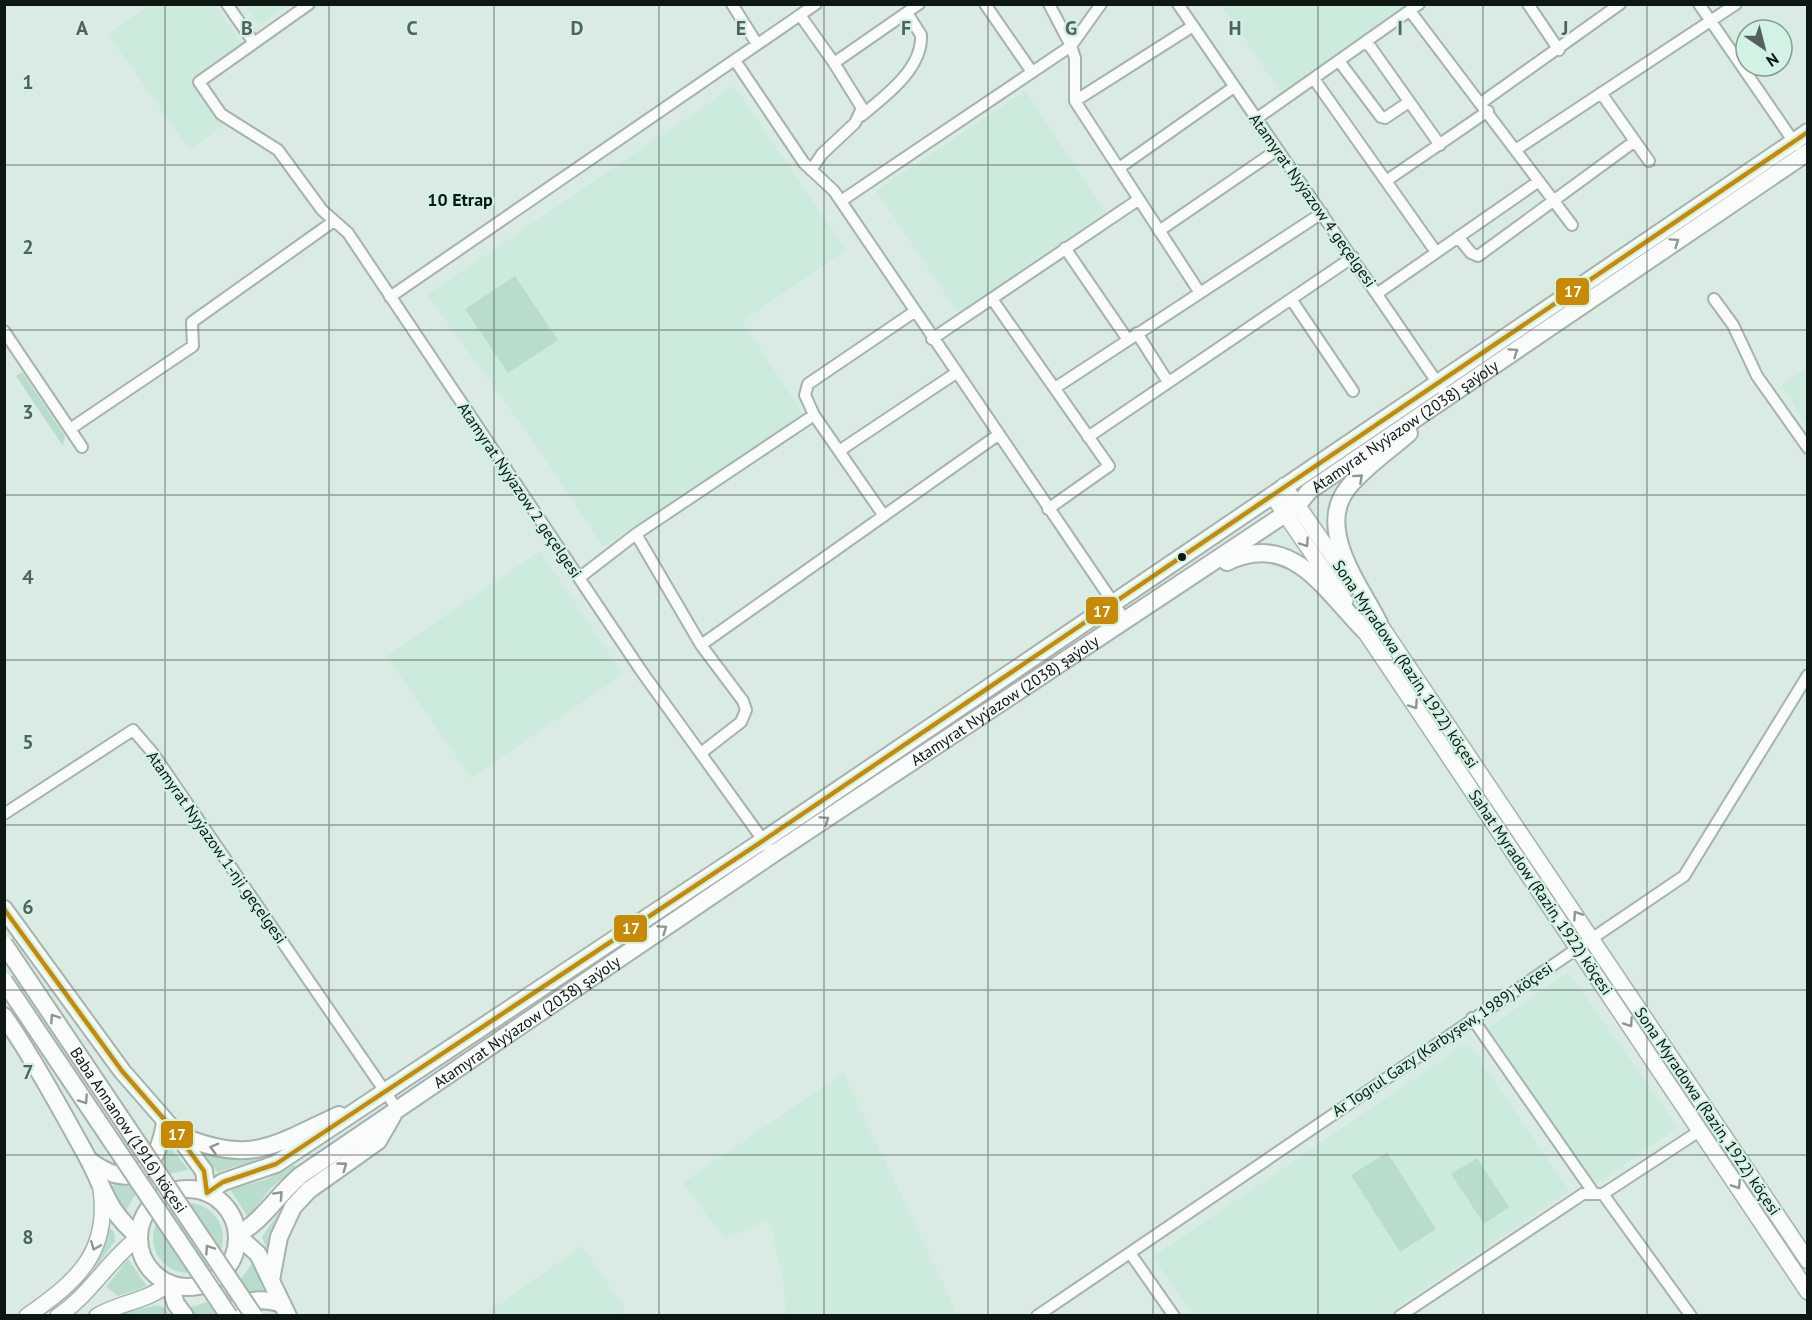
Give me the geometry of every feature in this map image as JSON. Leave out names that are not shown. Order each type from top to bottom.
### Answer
[{"type":"main road","name":"Atamyrat Nyýazow (2038) şaýoly","points":[[207,1192],[224,1182],[276,1164],[298,1152],[764,840],[1437,382],[1803,145]]},
{"type":"main road","name":"Atamyrat Nyýazow (2038) şaýoly","points":[[237,1235],[254,1226],[285,1188],[301,1175],[773,854],[1291,510],[1309,491],[1447,397],[1803,145]]},
{"type":"main road","points":[[1372,627],[1346,561],[1335,513],[1347,489],[1447,397]]},
{"type":"main road","name":"Sona Myradowa (Razin, 1922) köçesi","points":[[1278,490],[1372,627],[1592,937],[1808,1260]]},
{"type":"main road","points":[[1125,620],[1244,554],[1277,553],[1289,556],[1307,569],[1372,627]]},
{"type":"main road","name":"Sahat Myradow (Razin, 1922) köçesi","points":[[1372,627],[1578,946],[1808,1292]]},
{"type":"main road","points":[[4,909],[77,1012],[204,1171],[207,1192]]},
{"type":"main road","name":"Baba Annanow (1916) köçesi","points":[[4,944],[254,1316]]},
{"type":"main road","name":"Baba Annanow (1916) köçesi","points":[[4,981],[227,1316]]},
{"type":"main road","points":[[4,1016],[89,1160],[100,1189],[117,1217],[140,1237]]},
{"type":"main road","points":[[171,1129],[230,1152],[260,1150],[386,1093]]},
{"type":"main road","points":[[271,1280],[279,1237],[293,1207],[309,1190],[378,1141],[397,1109]]},
{"type":"main road","points":[[89,1160],[105,1172],[126,1176],[144,1168],[159,1150],[171,1129]]},
{"type":"main road","points":[[27,1316],[67,1288],[86,1265],[102,1225],[100,1189]]},
{"type":"main road","points":[[188,1189],[207,1192],[226,1206],[234,1220],[237,1235],[232,1259],[217,1278],[194,1286],[170,1283],[157,1276],[147,1265],[141,1252],[140,1237],[148,1210],[161,1197],[188,1189]]},
{"type":"main road","points":[[237,1235],[258,1254],[285,1310]]},
{"type":"main road","points":[[58,1316],[88,1292],[122,1250],[140,1237]]},
{"type":"main road","points":[[97,1316],[134,1300],[156,1295],[170,1283]]},
{"type":"main road","points":[[170,1283],[176,1304],[185,1316]]},
{"type":"main road","points":[[227,1316],[250,1300],[272,1301],[285,1310]]},
{"type":"street","points":[[227,4],[254,43],[309,4]]},
{"type":"street","points":[[732,4],[757,44]]},
{"type":"street","points":[[390,297],[736,62],[757,44],[816,4]]},
{"type":"street","points":[[834,63],[919,4]]},
{"type":"street","points":[[985,4],[1032,72]]},
{"type":"street","points":[[1049,4],[1075,58],[1074,101],[1200,293]]},
{"type":"street","points":[[841,201],[1071,46],[1101,4]]},
{"type":"street","name":"Atamyrat Nyýazow 4 geçelgesi","points":[[1178,4],[1378,293],[1447,397]]},
{"type":"street","points":[[1528,4],[1559,50]]},
{"type":"street","points":[[1386,181],[1440,145],[1485,107],[1620,4]]},
{"type":"street","points":[[1699,4],[1803,145]]},
{"type":"street","points":[[1517,149],[1736,4]]},
{"type":"street","points":[[1256,119],[1414,8],[1572,225]]},
{"type":"street","points":[[811,170],[822,154],[861,116],[897,88],[918,52],[921,35],[907,13]]},
{"type":"street","points":[[800,15],[860,101],[861,116]]},
{"type":"street","points":[[1074,101],[1193,26]]},
{"type":"street","points":[[1367,42],[1440,145]]},
{"type":"street","name":"Atamyrat Nyýazow 2 geçelgesi","points":[[254,43],[199,82],[221,114],[255,138],[278,150],[322,210],[348,233],[579,578],[773,854]]},
{"type":"street","points":[[1339,61],[1381,117],[1386,118],[1409,102]]},
{"type":"street","points":[[736,62],[804,163],[834,190],[932,339],[1125,620]]},
{"type":"street","points":[[1314,79],[1436,252]]},
{"type":"street","points":[[1119,168],[1234,87]]},
{"type":"street","points":[[1601,93],[1649,161]]},
{"type":"street","points":[[1458,237],[1471,253],[1478,256],[1635,141]]},
{"type":"street","points":[[1159,231],[1277,150]]},
{"type":"street","points":[[1378,293],[1539,181]]},
{"type":"street","points":[[932,339],[1138,200]]},
{"type":"street","points":[[1055,388],[1322,213]]},
{"type":"street","points":[[70,429],[193,346],[192,321],[334,221]]},
{"type":"street","points":[[1065,248],[1168,382]]},
{"type":"street","points":[[1088,437],[1353,257]]},
{"type":"street","points":[[992,299],[1109,466],[1048,509]]},
{"type":"street","points":[[1291,299],[1353,391]]},
{"type":"street","points":[[1714,299],[1733,325],[1757,376],[1808,448]]},
{"type":"street","points":[[884,516],[814,415],[805,395],[808,384],[914,312]]},
{"type":"street","points":[[4,331],[82,447]]},
{"type":"street","points":[[839,451],[956,373]]},
{"type":"street","points":[[579,578],[636,534],[814,415]]},
{"type":"street","points":[[701,645],[998,435]]},
{"type":"street","points":[[636,534],[701,645],[743,701],[746,710],[741,722],[701,753]]},
{"type":"street","name":"Ar Togrul Gazy (Karbyşew, 1989) köçesi","points":[[1037,1316],[1684,876],[1808,675]]},
{"type":"street","name":"Atamyrat Nyýazow 1-nji geçelgesi","points":[[4,814],[133,730],[152,752],[386,1093]]},
{"type":"street","points":[[1472,1018],[1598,1193],[1691,1316]]},
{"type":"street","points":[[386,1093],[397,1109]]},
{"type":"street","points":[[1401,1316],[1583,1194],[1598,1193],[1701,1130]]},
{"type":"street","points":[[1130,1253],[1174,1316]]},
{"type":"shaded area","points":[[1225,4],[1411,5],[1283,95],[1222,7]]},
{"type":"shaded area","points":[[150,5],[215,5],[243,44],[191,80],[223,126],[190,150],[108,34]]},
{"type":"shaded area","points":[[245,5],[289,5],[259,25]]},
{"type":"shaded area","points":[[734,86],[846,250],[742,321],[804,416],[603,547],[541,452],[427,295]]},
{"type":"shaded area","points":[[1025,91],[1106,213],[958,313],[876,191]]},
{"type":"shaded area","points":[[515,276],[558,340],[508,373],[465,309]]},
{"type":"shaded area","points":[[1807,368],[1807,426],[1782,385]]},
{"type":"shaded area","points":[[22,372],[65,436],[63,446],[16,376]]},
{"type":"shaded area","points":[[540,551],[623,674],[471,778],[387,656]]},
{"type":"shaded area","points":[[1568,972],[1678,1127],[1594,1186],[1484,1031]]},
{"type":"shaded area","points":[[1468,1042],[1569,1191],[1386,1315],[1193,1315],[1153,1257]]},
{"type":"shaded area","points":[[843,1073],[958,1315],[786,1315],[784,1285],[769,1219],[725,1239],[683,1183]]},
{"type":"shaded area","points":[[169,1146],[189,1170],[166,1175],[152,1182],[134,1197],[124,1213],[110,1185],[128,1182],[146,1175],[160,1163]]},
{"type":"shaded area","points":[[201,1152],[226,1157],[243,1158],[268,1154],[269,1157],[217,1172]]},
{"type":"shaded area","points":[[1387,1152],[1436,1229],[1400,1252],[1351,1175]]},
{"type":"shaded area","points":[[1477,1158],[1509,1207],[1484,1224],[1451,1174]]},
{"type":"shaded area","points":[[294,1165],[296,1167],[271,1188],[248,1217],[230,1189],[265,1180]]},
{"type":"shaded area","points":[[288,1200],[276,1225],[268,1252],[262,1237]]},
{"type":"shaded area","points":[[188,1203],[201,1206],[213,1213],[220,1225],[223,1238],[220,1251],[213,1263],[201,1270],[188,1273],[175,1270],[163,1263],[156,1251],[153,1238],[156,1225],[163,1213],[175,1206]]},
{"type":"shaded area","points":[[108,1227],[114,1232],[115,1241],[94,1270],[92,1269],[104,1245]]},
{"type":"shaded area","points":[[582,1246],[624,1307],[623,1315],[484,1315]]},
{"type":"shaded area","points":[[128,1259],[147,1286],[118,1296],[106,1287]]},
{"type":"shaded area","points":[[252,1264],[267,1291],[237,1296],[225,1303],[214,1315],[193,1315],[187,1308],[224,1294],[237,1283]]},
{"type":"shaded area","points":[[157,1305],[163,1307],[171,1315],[125,1316],[125,1313]]},
{"type":"transit line","name":"17","points":[[4,909],[122,1071],[177,1134],[204,1171],[207,1193],[223,1182],[276,1164],[764,840],[1808,132]]},
{"type":"district","name":"10 Etrap","points":[[460,200]]}]
